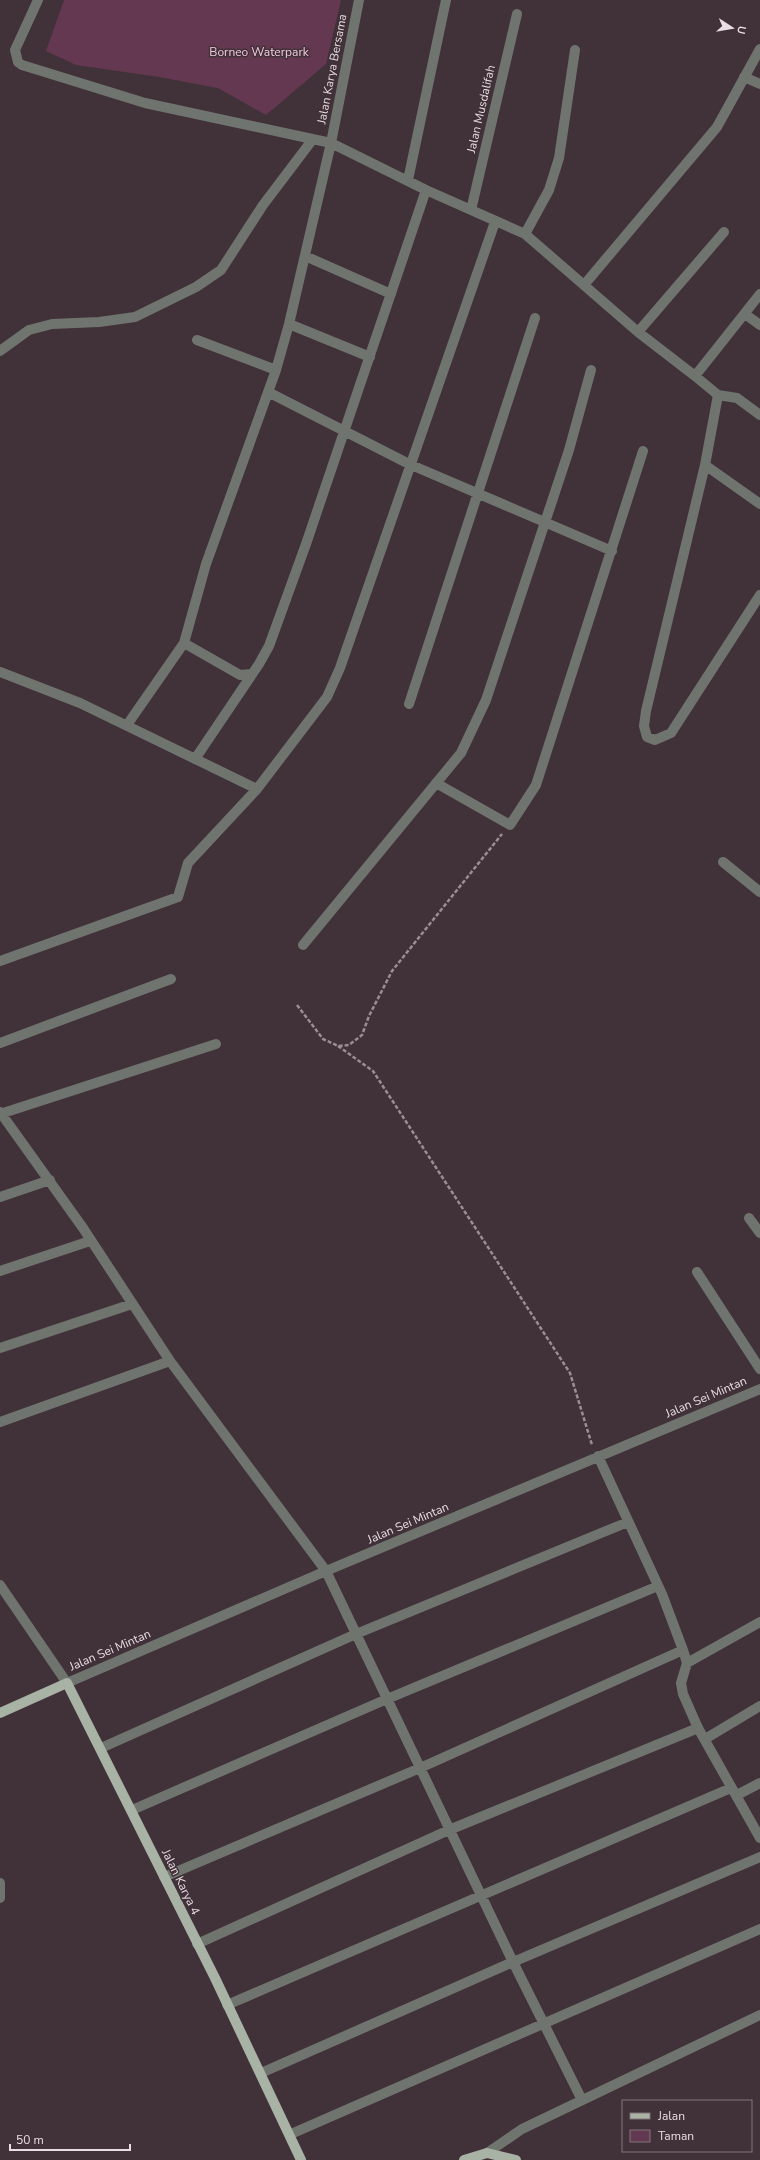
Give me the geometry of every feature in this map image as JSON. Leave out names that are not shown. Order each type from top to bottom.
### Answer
[{"type":"main road","points":[[0,1713],[66,1683]]},
{"type":"main road","name":"Jalan Karya 4","points":[[66,1683],[132,1810],[291,2134],[301,2160]]},
{"type":"main road","points":[[464,2160],[487,2153],[516,2160]]},
{"type":"street","points":[[38,0],[15,50],[18,62],[22,65],[145,103],[331,143],[426,190],[495,222],[525,234],[638,332],[718,396],[737,398],[760,415]]},
{"type":"street","name":"Jalan Karya Bersama","points":[[127,725],[184,642],[206,564],[276,370],[290,324],[331,143],[359,0]]},
{"type":"street","points":[[408,180],[446,0]]},
{"type":"street","name":"Jalan Musdalifah","points":[[471,210],[517,14]]},
{"type":"street","points":[[584,286],[717,127],[760,49]]},
{"type":"street","points":[[525,234],[549,190],[559,158],[575,50]]},
{"type":"street","points":[[744,77],[760,84]]},
{"type":"street","points":[[0,351],[29,330],[52,324],[99,322],[135,317],[196,287],[221,270],[264,205],[313,139]]},
{"type":"street","points":[[196,759],[269,646],[345,431],[426,190]]},
{"type":"street","points":[[0,961],[178,897],[188,863],[257,789],[327,697],[340,668],[409,464],[495,222]]},
{"type":"street","points":[[638,332],[724,232]]},
{"type":"street","points":[[305,256],[391,294]]},
{"type":"street","points":[[694,376],[760,294]]},
{"type":"street","points":[[745,314],[760,325]]},
{"type":"street","points":[[409,704],[535,318]]},
{"type":"street","points":[[290,324],[370,357]]},
{"type":"street","points":[[197,340],[276,370]]},
{"type":"street","points":[[303,945],[461,753],[486,700],[569,450],[591,370]]},
{"type":"street","points":[[268,392],[409,464],[546,521],[612,551]]},
{"type":"street","points":[[718,396],[705,465],[646,711],[644,726],[647,737],[655,740],[671,733],[760,595]]},
{"type":"street","points":[[436,783],[510,825],[536,786],[643,451]]},
{"type":"street","points":[[705,465],[760,504]]},
{"type":"street","points":[[184,642],[230,670],[245,675],[251,674]]},
{"type":"street","points":[[0,672],[80,703],[257,789]]},
{"type":"street","points":[[723,862],[760,892]]},
{"type":"street","points":[[0,1043],[171,979]]},
{"type":"street","points":[[216,1044],[0,1113],[84,1228],[90,1241],[170,1361],[326,1571],[449,1830],[582,2100]]},
{"type":"street","points":[[0,1196],[50,1180]]},
{"type":"street","points":[[750,1218],[760,1233]]},
{"type":"street","points":[[0,1271],[90,1241]]},
{"type":"street","points":[[697,1272],[760,1368]]},
{"type":"street","points":[[0,1348],[132,1304]]},
{"type":"street","points":[[0,1422],[170,1361]]},
{"type":"street","name":"Jalan Sei Mintan","points":[[66,1683],[326,1571],[760,1389]]},
{"type":"street","points":[[598,1456],[658,1586],[683,1650],[687,1663],[681,1688],[698,1728],[760,1838]]},
{"type":"street","points":[[101,1748],[356,1634],[628,1522]]},
{"type":"street","points":[[0,1585],[66,1683]]},
{"type":"street","points":[[132,1810],[387,1699],[658,1586]]},
{"type":"street","points":[[687,1663],[760,1622]]},
{"type":"street","points":[[164,1877],[420,1768],[683,1650]]},
{"type":"street","points":[[705,1739],[760,1706]]},
{"type":"street","points":[[197,1944],[449,1830],[698,1728]]},
{"type":"street","points":[[228,2005],[481,1896],[734,1792],[760,1783]]},
{"type":"street","points":[[261,2073],[513,1962],[760,1858]]},
{"type":"street","points":[[0,1883],[0,1898]]},
{"type":"street","points":[[291,2134],[760,1929]]},
{"type":"street","points":[[487,2153],[522,2129],[760,2015]]},
{"type":"path","points":[[338,1046],[349,1045],[362,1035],[369,1016],[392,971],[510,825]]},
{"type":"path","points":[[297,1005],[322,1039],[338,1046],[373,1071],[570,1373],[588,1436],[598,1456]]},
{"type":"green space","name":"Borneo Waterpark","points":[[64,0],[341,0],[326,64],[266,115],[218,88],[159,77],[76,65],[46,51]]}]
